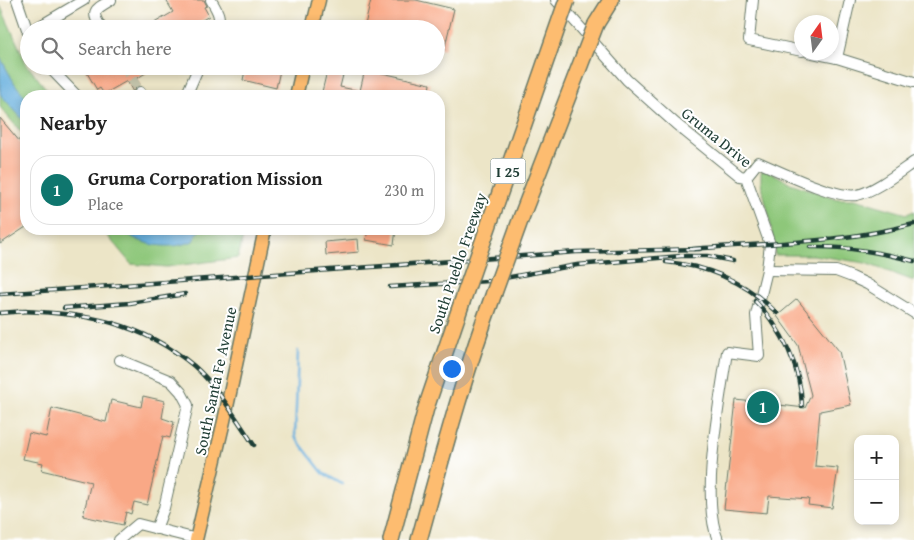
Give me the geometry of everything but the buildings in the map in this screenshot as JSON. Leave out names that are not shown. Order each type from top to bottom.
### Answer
[{"type":"highway","name":"South Pueblo Freeway","points":[[391,540],[426,408],[567,0]]},
{"type":"highway","name":"I 25","points":[[420,540],[452,417],[475,344],[521,218],[596,24],[603,0]]},
{"type":"highway","points":[[596,24],[611,0]]},
{"type":"main road","points":[[314,20],[319,0]]},
{"type":"main road","points":[[297,90],[301,75]]},
{"type":"main road","name":"South Santa Fe Avenue","points":[[196,540],[224,421],[264,235]]},
{"type":"street","points":[[17,0],[25,20]]},
{"type":"street","points":[[50,20],[84,0]]},
{"type":"street","points":[[96,20],[94,12],[96,8],[111,0]]},
{"type":"street","points":[[211,0],[218,10],[219,20]]},
{"type":"street","name":"Gruma Drive","points":[[556,0],[627,80],[676,124],[740,176],[746,178],[770,244],[767,270],[756,314],[759,356],[727,352],[714,448],[710,501],[715,533],[718,540]]},
{"type":"street","points":[[754,0],[749,40],[794,49]]},
{"type":"street","points":[[839,49],[850,0],[842,0]]},
{"type":"street","points":[[839,59],[914,82]]},
{"type":"street","points":[[57,75],[71,90]]},
{"type":"street","points":[[189,90],[195,75]]},
{"type":"street","points":[[746,178],[758,162],[822,188],[852,196],[881,184],[914,162]]},
{"type":"street","points":[[767,270],[836,271],[867,284],[914,313]]},
{"type":"street","points":[[120,360],[171,381],[181,392],[188,406],[164,508],[156,529]]},
{"type":"street","points":[[119,540],[138,524],[196,540]]},
{"type":"green space","points":[[0,5],[20,49],[20,75],[35,75],[47,90],[20,90],[20,131],[0,107]]},
{"type":"green space","points":[[767,170],[790,183],[838,199],[855,199],[907,214],[914,211],[914,281],[865,263],[813,255],[775,255],[770,220],[761,183],[761,172]]},
{"type":"green space","points":[[107,235],[244,235],[238,258],[166,267],[131,264]]},
{"type":"water","points":[[0,57],[20,90],[20,116],[0,94]]},
{"type":"water","points":[[129,235],[196,235],[193,241],[175,246],[156,245]]},
{"type":"waterway","points":[[298,351],[295,437],[323,473],[342,484]]},
{"type":"tunnel","points":[[130,75],[139,90]]},
{"type":"railway","points":[[693,249],[832,239],[914,224]]},
{"type":"railway","points":[[810,247],[862,250],[914,261]]},
{"type":"railway","points":[[0,294],[576,252],[700,249]]},
{"type":"railway","points":[[390,287],[488,281],[577,265],[681,256],[707,256],[733,261]]},
{"type":"railway","points":[[666,262],[697,267],[726,277],[753,293],[777,313]]},
{"type":"railway","points":[[64,308],[130,303],[185,294]]},
{"type":"railway","points":[[755,301],[774,323],[788,349],[798,377],[802,406]]},
{"type":"railway","points":[[19,311],[67,314],[90,318],[112,323],[154,339],[194,366],[211,383],[254,445]]},
{"type":"railway","points":[[0,313],[26,311]]},
{"type":"place","name":"Gruma Corporation Mission","points":[[763,407]]}]
